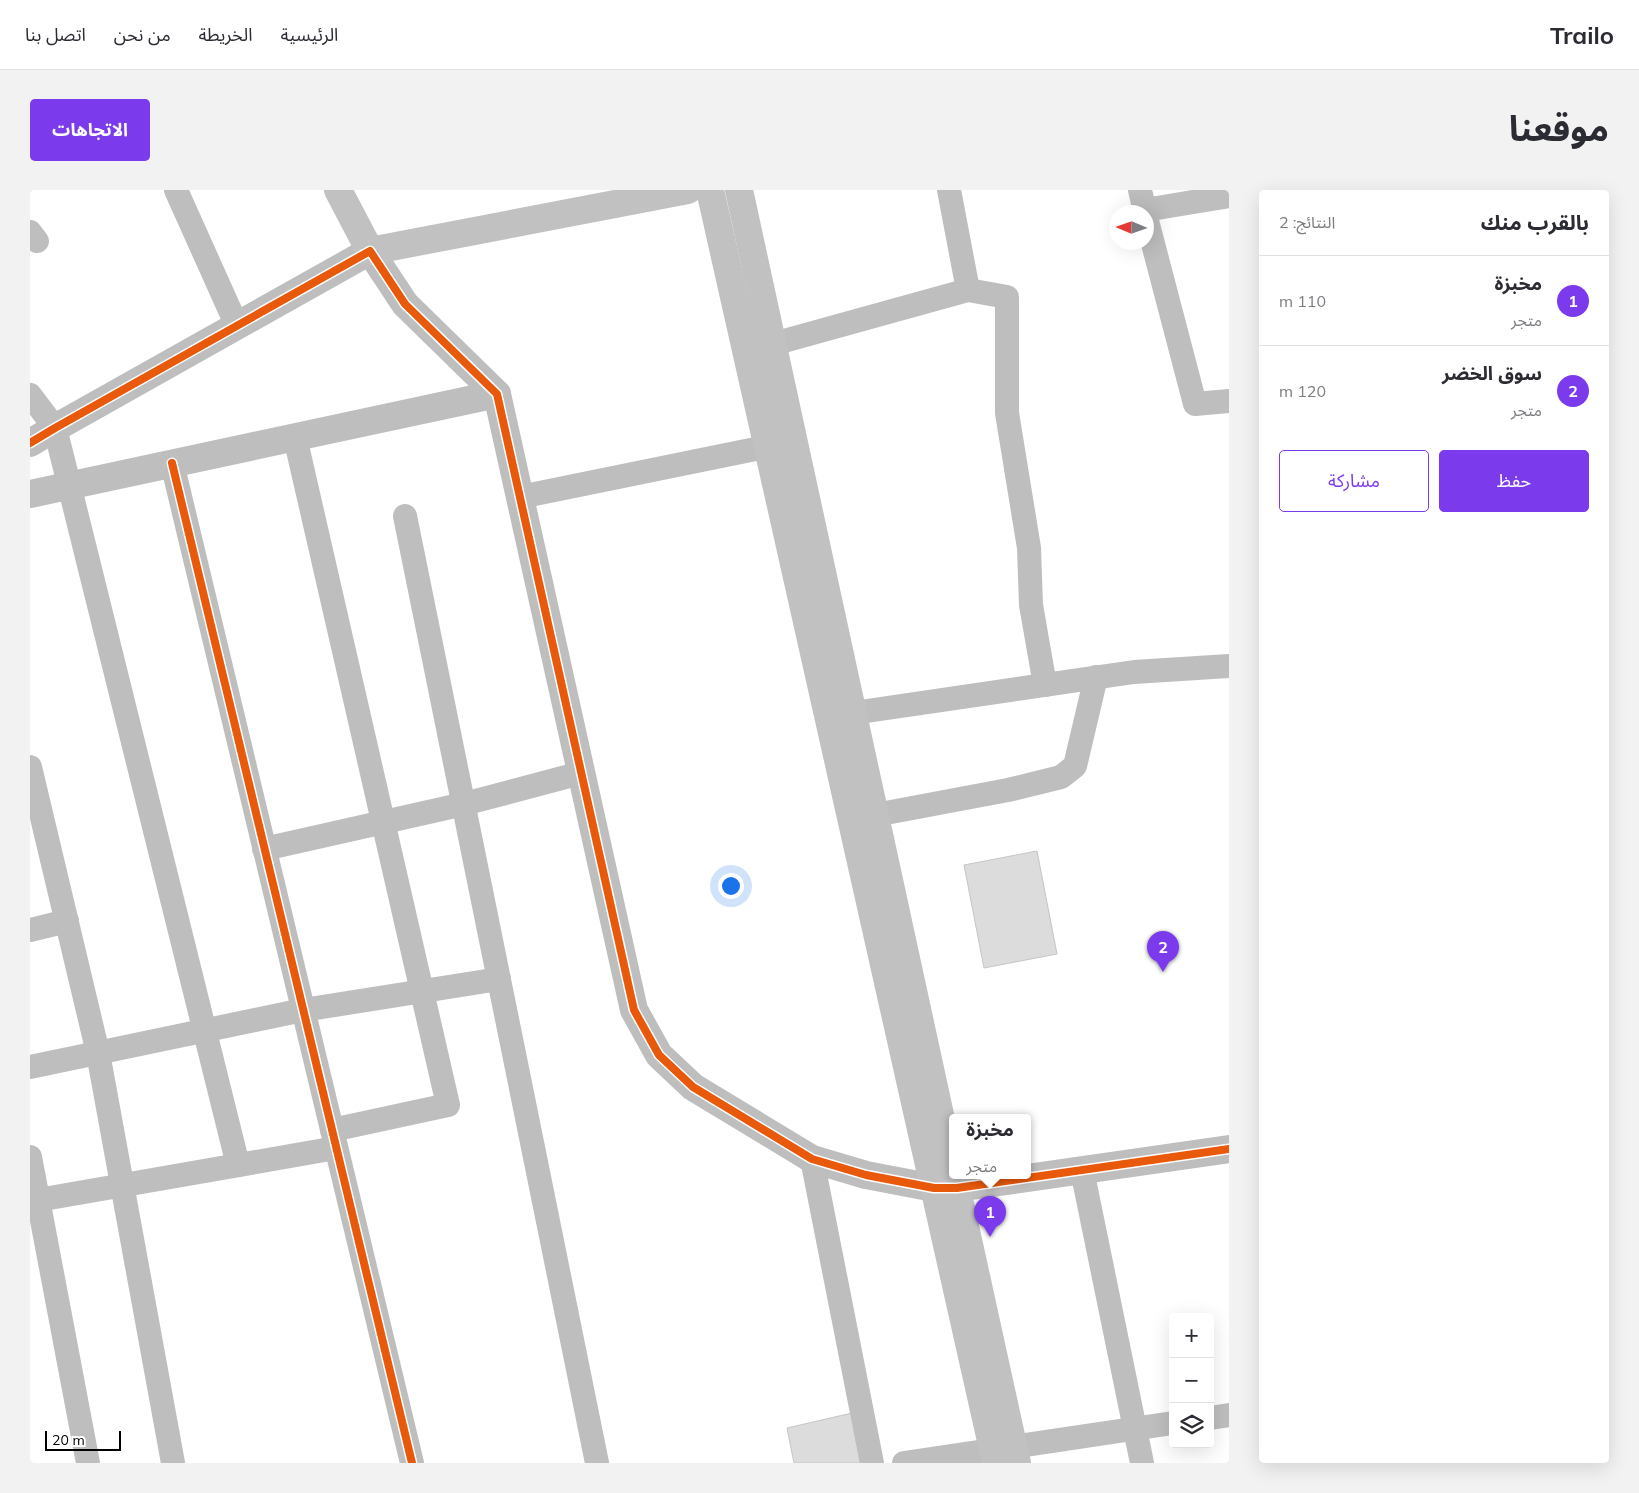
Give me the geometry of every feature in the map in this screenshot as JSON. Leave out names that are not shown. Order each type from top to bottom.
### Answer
[{"type":"main road","points":[[338,190],[370,251],[688,190]]},
{"type":"main road","points":[[710,190],[767,447],[949,1180]]},
{"type":"main road","points":[[739,190],[875,815],[1005,1456]]},
{"type":"street","points":[[176,190],[237,326]]},
{"type":"street","points":[[949,190],[968,290]]},
{"type":"street","points":[[1154,206],[1229,196]]},
{"type":"street","points":[[1154,246],[1195,404],[1229,401]]},
{"type":"street","points":[[30,443],[370,251],[405,304],[497,394],[634,1010],[659,1055],[693,1087],[812,1159],[866,1175],[949,1180],[962,1179]]},
{"type":"street","points":[[773,344],[968,290],[1007,297],[1007,413],[1029,548],[1031,605],[1045,685]]},
{"type":"street","points":[[30,494],[497,394]]},
{"type":"street","points":[[30,395],[55,428],[238,1165]]},
{"type":"street","points":[[38,1200],[238,1165],[448,1105],[295,437]]},
{"type":"street","points":[[520,497],[794,441]]},
{"type":"street","points":[[172,463],[412,1463]]},
{"type":"street","points":[[405,516],[598,1463]]},
{"type":"street","points":[[853,713],[1134,672],[1229,666]]},
{"type":"street","points":[[875,815],[1008,790],[1061,777],[1075,766],[1096,678]]},
{"type":"street","points":[[30,767],[98,1053],[173,1463]]},
{"type":"street","points":[[264,849],[464,804],[581,773]]},
{"type":"street","points":[[30,930],[67,921]]},
{"type":"street","points":[[30,1068],[303,1010],[499,979]]},
{"type":"street","points":[[1031,1174],[1082,1170],[1229,1149]]},
{"type":"street","points":[[30,1157],[88,1463]]},
{"type":"street","points":[[812,1159],[872,1463]]},
{"type":"street","points":[[1082,1170],[1142,1463]]},
{"type":"street","points":[[1214,1417],[1229,1415]]},
{"type":"street","points":[[904,1463],[1005,1456],[1169,1424]]},
{"type":"building","points":[[1037,851],[1057,954],[984,968],[964,865]]},
{"type":"building","points":[[852,1413],[863,1463],[794,1463],[787,1428]]},
{"type":"cycle path","points":[[30,443],[370,251],[405,304],[497,394],[634,1010],[659,1055],[693,1087],[812,1159],[866,1175],[934,1188],[957,1188],[1020,1179]]},
{"type":"cycle path","points":[[172,463],[412,1463]]},
{"type":"cycle path","points":[[1031,1177],[1229,1149]]},
{"type":"place","name":"سوق الخضر","points":[[1163,972]]},
{"type":"place","name":"مخبزة","points":[[990,1237]]}]
